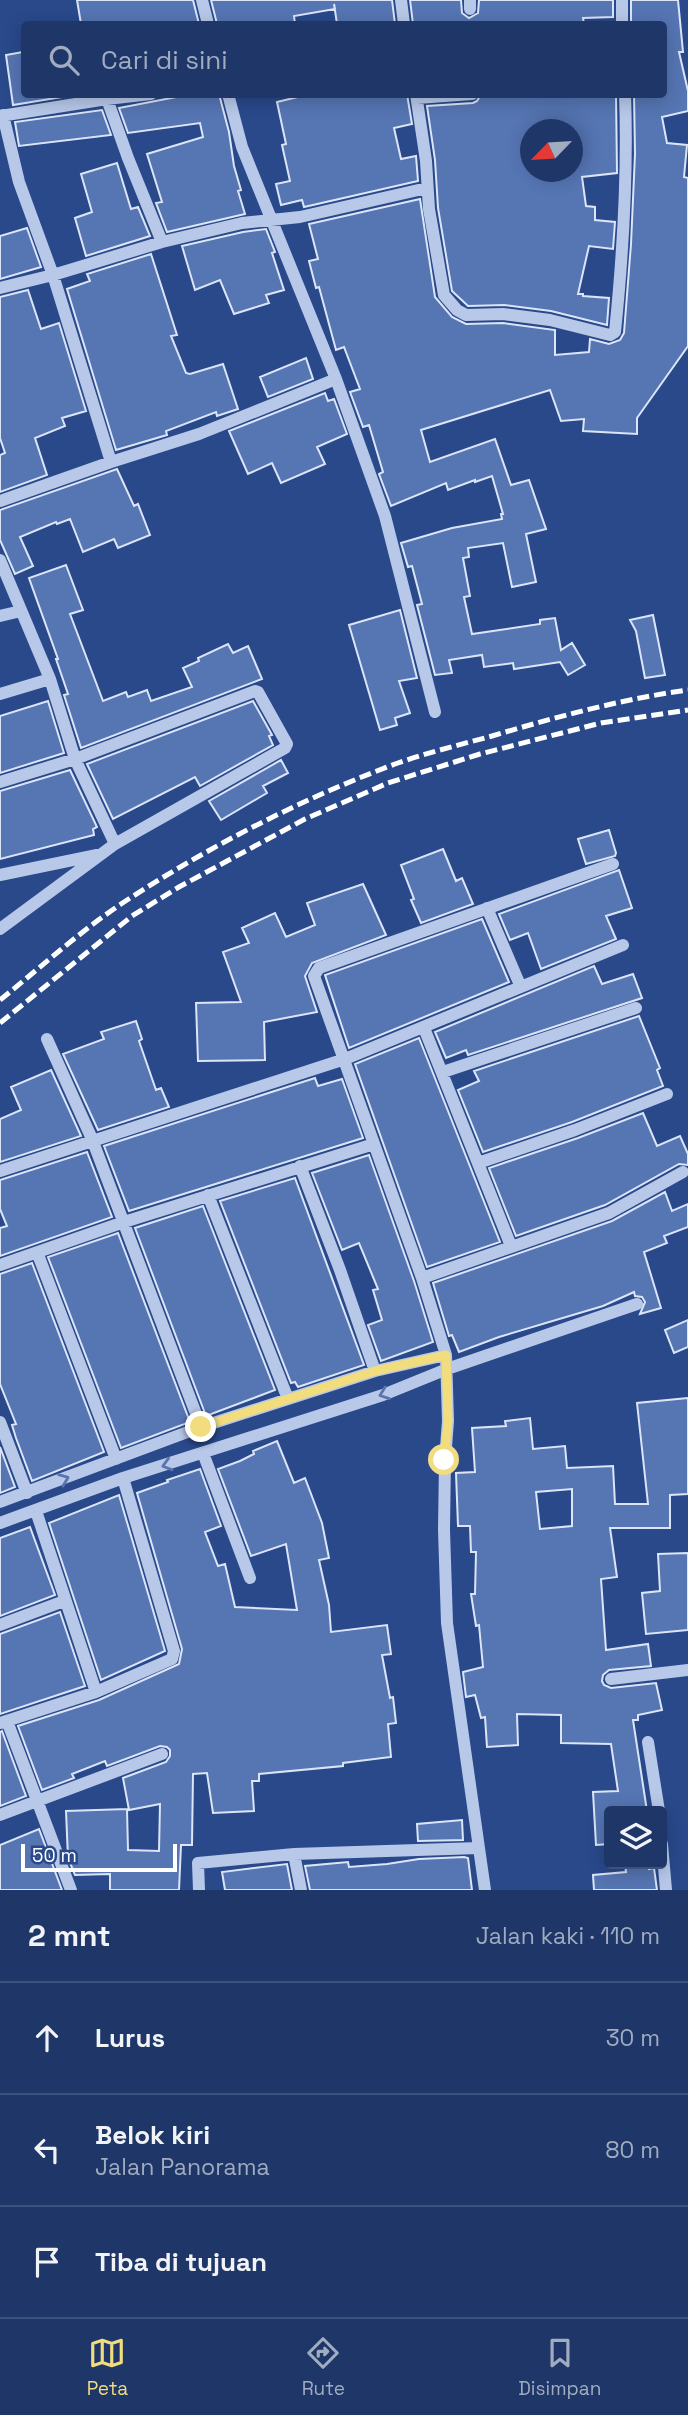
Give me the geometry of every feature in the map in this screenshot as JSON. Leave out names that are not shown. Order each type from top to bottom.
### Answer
[{"type":"street","points":[[202,0],[207,21]]},
{"type":"street","points":[[401,0],[404,21]]},
{"type":"street","points":[[622,0],[622,21]]},
{"type":"street","points":[[111,462],[52,275],[19,182],[1,115],[116,98]]},
{"type":"street","points":[[229,98],[242,147],[336,379],[391,534],[435,712]]},
{"type":"street","points":[[417,98],[427,188],[444,295],[457,310],[466,315],[503,314],[550,320],[610,335],[615,332],[624,223],[627,157],[625,98]]},
{"type":"street","points":[[107,99],[162,242]]},
{"type":"street","points":[[0,288],[162,242],[242,223],[300,217],[427,188]]},
{"type":"street","points":[[0,501],[200,434],[336,379]]},
{"type":"street","points":[[0,560],[50,679],[75,759],[114,844]]},
{"type":"street","points":[[0,616],[21,611]]},
{"type":"street","points":[[0,694],[50,679]]},
{"type":"street","points":[[0,782],[75,759],[255,691],[286,744],[285,748],[114,844],[0,929]]},
{"type":"street","points":[[0,875],[101,854]]},
{"type":"street","points":[[485,1890],[447,1623],[444,1504],[448,1421],[446,1355],[345,1059],[316,984],[315,971],[613,864]]},
{"type":"street","points":[[488,908],[520,985]]},
{"type":"street","points":[[0,1171],[345,1059],[623,945]]},
{"type":"street","points":[[443,1072],[636,1007]]},
{"type":"street","points":[[424,1028],[511,1246]]},
{"type":"street","points":[[47,1040],[92,1139],[201,1427]]},
{"type":"street","points":[[478,1163],[575,1130],[667,1094]]},
{"type":"street","points":[[0,1265],[124,1222],[374,1144]]},
{"type":"street","points":[[300,1166],[375,1371]]},
{"type":"street","points":[[422,1279],[609,1213],[683,1172]]},
{"type":"street","points":[[208,1195],[288,1399]]},
{"type":"street","points":[[37,1252],[116,1459]]},
{"type":"street","points":[[0,1523],[123,1478],[383,1395],[636,1304]]},
{"type":"street","points":[[0,1502],[201,1427],[375,1371],[446,1355]]},
{"type":"street","points":[[0,1422],[27,1493]]},
{"type":"street","points":[[203,1453],[250,1578]]},
{"type":"street","points":[[72,1890],[39,1801],[4,1722],[96,1692],[172,1659],[174,1651],[123,1478]]},
{"type":"street","points":[[36,1511],[96,1692]]},
{"type":"street","points":[[0,1625],[64,1601]]},
{"type":"street","points":[[611,1679],[688,1670]]},
{"type":"street","points":[[648,1742],[658,1806]]},
{"type":"street","points":[[0,1815],[162,1754]]},
{"type":"street","points":[[199,1890],[198,1863],[295,1854],[479,1848]]},
{"type":"street","points":[[295,1854],[301,1890]]},
{"type":"street","points":[[664,1869],[666,1890]]},
{"type":"building","points":[[77,0],[193,0],[198,21],[80,21]]},
{"type":"building","points":[[211,0],[392,0],[395,21],[337,21],[335,9],[294,16],[295,21],[216,21]]},
{"type":"building","points":[[410,0],[461,0],[462,13],[469,18],[478,13],[479,0],[613,0],[613,17],[583,18],[584,21],[413,21]]},
{"type":"building","points":[[631,0],[678,0],[683,52],[679,52],[688,91],[688,111],[662,117],[667,143],[687,145],[684,177],[688,178],[688,346],[637,418],[637,434],[583,431],[584,419],[561,421],[550,390],[421,430],[430,462],[495,439],[511,485],[529,480],[546,529],[526,534],[536,582],[512,587],[503,543],[468,548],[469,557],[463,558],[470,596],[464,597],[472,634],[540,624],[540,620],[555,618],[561,650],[572,643],[585,665],[568,675],[560,662],[514,669],[513,663],[484,667],[482,655],[449,660],[452,673],[435,675],[417,605],[422,604],[412,566],[408,567],[401,543],[452,528],[502,519],[503,514],[492,476],[448,490],[446,483],[391,506],[379,474],[383,472],[369,425],[363,427],[350,392],[360,389],[344,347],[336,350],[319,287],[316,288],[309,261],[318,259],[309,224],[420,199],[435,297],[452,317],[466,324],[503,323],[555,330],[555,355],[589,352],[590,339],[609,344],[620,340],[624,333],[631,244],[635,154],[634,98],[667,98],[667,21],[631,21]]},
{"type":"building","points":[[21,52],[21,98],[56,98],[13,105],[6,55]]},
{"type":"building","points":[[171,98],[220,98],[245,214],[167,232],[156,203],[162,202],[147,154],[203,137],[200,123],[128,133],[119,108]]},
{"type":"building","points":[[294,98],[408,98],[412,124],[394,128],[401,159],[416,156],[418,181],[304,207],[302,200],[281,205],[276,184],[290,181],[277,102]]},
{"type":"building","points":[[479,98],[616,98],[617,173],[583,177],[583,119],[520,119],[520,182],[583,182],[586,206],[595,207],[595,220],[615,222],[613,249],[589,246],[578,294],[609,298],[607,325],[551,311],[504,305],[468,306],[452,291],[438,208],[435,160],[427,106],[473,103]]},
{"type":"building","points":[[102,110],[111,135],[19,146],[15,122]]},
{"type":"building","points":[[117,163],[131,209],[138,207],[150,236],[86,256],[75,218],[92,212],[81,174]]},
{"type":"building","points":[[27,228],[41,267],[0,279],[0,236]]},
{"type":"building","points":[[266,229],[275,252],[272,253],[284,290],[266,295],[269,303],[234,314],[220,280],[195,290],[182,246]]},
{"type":"building","points":[[151,254],[177,335],[171,336],[186,373],[223,364],[238,409],[217,416],[216,412],[166,431],[167,435],[116,450],[67,289],[90,281],[87,274]]},
{"type":"building","points":[[28,290],[41,329],[59,323],[86,411],[62,418],[65,426],[35,438],[47,475],[0,492],[0,455],[5,453],[0,438],[0,297]]},
{"type":"building","points":[[306,358],[313,379],[268,397],[260,377]]},
{"type":"building","points":[[325,393],[328,401],[334,399],[347,434],[317,447],[325,464],[281,483],[272,463],[248,474],[229,431]]},
{"type":"building","points":[[117,469],[134,506],[138,504],[150,535],[118,548],[114,539],[83,552],[70,519],[57,524],[56,522],[20,537],[33,566],[15,574],[0,540],[0,510]]},
{"type":"building","points":[[66,565],[83,610],[70,614],[103,701],[126,692],[128,697],[147,690],[151,701],[192,687],[183,668],[228,644],[233,653],[248,646],[262,679],[81,748],[64,695],[68,694],[58,659],[29,578]]},
{"type":"building","points":[[400,610],[417,678],[399,681],[410,713],[395,718],[397,725],[380,730],[349,625]]},
{"type":"building","points":[[653,615],[665,675],[645,678],[636,631],[630,620]]},
{"type":"building","points":[[48,701],[64,753],[0,773],[0,716]]},
{"type":"building","points":[[253,701],[272,735],[269,736],[273,745],[200,786],[195,777],[113,819],[87,764]]},
{"type":"building","points":[[281,760],[288,773],[263,786],[267,793],[221,820],[209,801]]},
{"type":"building","points":[[70,770],[97,827],[93,829],[94,835],[0,859],[0,791]]},
{"type":"building","points":[[609,830],[615,856],[586,864],[578,839]]},
{"type":"building","points":[[443,849],[456,881],[462,878],[473,904],[421,923],[401,865]]},
{"type":"building","points":[[619,870],[632,908],[606,916],[616,939],[541,969],[528,933],[510,940],[499,914]]},
{"type":"building","points":[[363,884],[386,935],[312,963],[305,976],[317,1012],[264,1022],[265,1060],[198,1061],[196,1003],[241,1002],[223,952],[249,943],[242,928],[275,913],[286,937],[315,925],[307,903]]},
{"type":"building","points":[[482,919],[509,982],[349,1048],[325,975]]},
{"type":"building","points":[[594,966],[602,984],[633,974],[642,998],[468,1055],[466,1050],[446,1058],[435,1032]]},
{"type":"building","points":[[639,1016],[660,1068],[657,1070],[663,1086],[572,1122],[483,1152],[458,1090],[479,1081],[474,1071]]},
{"type":"building","points":[[136,1021],[142,1039],[139,1041],[156,1090],[161,1088],[169,1107],[98,1130],[63,1054],[104,1039],[101,1032]]},
{"type":"building","points":[[419,1038],[500,1242],[427,1267],[355,1064]]},
{"type":"building","points":[[51,1070],[81,1136],[0,1162],[0,1119],[21,1110],[11,1087]]},
{"type":"building","points":[[315,1078],[318,1086],[342,1079],[363,1138],[129,1211],[104,1146]]},
{"type":"building","points":[[643,1113],[657,1146],[680,1136],[688,1154],[688,1165],[679,1164],[605,1205],[516,1236],[489,1168]]},
{"type":"building","points":[[87,1152],[112,1217],[0,1256],[0,1228],[7,1226],[0,1209],[0,1180]]},
{"type":"building","points":[[369,1155],[433,1342],[381,1361],[368,1325],[382,1320],[373,1290],[378,1289],[359,1243],[342,1250],[312,1173]]},
{"type":"building","points":[[295,1178],[364,1365],[298,1387],[295,1382],[291,1383],[220,1201]]},
{"type":"building","points":[[665,1192],[672,1211],[688,1204],[688,1227],[664,1236],[667,1243],[644,1252],[661,1308],[640,1314],[645,1302],[642,1297],[635,1296],[634,1292],[603,1306],[499,1337],[459,1352],[452,1335],[449,1336],[433,1283],[612,1221]]},
{"type":"building","points":[[203,1206],[275,1390],[206,1416],[135,1228]]},
{"type":"building","points":[[118,1233],[190,1422],[121,1448],[48,1257]]},
{"type":"building","points":[[32,1263],[104,1452],[32,1481],[12,1425],[16,1424],[0,1384],[0,1274]]},
{"type":"building","points":[[688,1320],[688,1347],[674,1353],[665,1330]]},
{"type":"building","points":[[688,1398],[688,1494],[670,1495],[670,1528],[610,1528],[617,1577],[601,1579],[606,1650],[648,1644],[651,1666],[609,1670],[603,1675],[602,1681],[611,1688],[656,1683],[662,1710],[638,1715],[638,1720],[633,1720],[646,1806],[604,1806],[604,1844],[596,1845],[593,1792],[618,1791],[611,1744],[561,1743],[561,1715],[517,1714],[518,1745],[487,1747],[485,1717],[481,1718],[475,1695],[466,1697],[463,1672],[483,1667],[479,1625],[476,1626],[471,1594],[475,1594],[476,1552],[471,1552],[470,1526],[458,1526],[456,1473],[475,1472],[472,1428],[506,1426],[505,1421],[530,1418],[533,1449],[565,1446],[567,1468],[613,1466],[615,1504],[648,1504],[637,1403]],"holes":[[[572,1489],[572,1526],[540,1529],[536,1492]]]},
{"type":"building","points":[[277,1441],[294,1483],[305,1478],[322,1523],[329,1558],[319,1560],[329,1605],[331,1632],[387,1625],[391,1654],[382,1655],[390,1698],[393,1697],[396,1723],[388,1724],[391,1757],[343,1763],[343,1766],[259,1774],[259,1781],[252,1781],[254,1811],[213,1813],[207,1773],[193,1774],[192,1845],[181,1845],[179,1890],[110,1890],[110,1874],[75,1875],[68,1858],[66,1811],[127,1809],[128,1850],[159,1851],[160,1804],[129,1810],[123,1778],[166,1762],[170,1750],[160,1746],[107,1766],[105,1761],[72,1774],[74,1778],[42,1790],[18,1726],[99,1700],[179,1664],[182,1649],[137,1493],[168,1482],[167,1480],[200,1469],[221,1526],[205,1532],[218,1566],[225,1564],[235,1607],[297,1610],[286,1544],[251,1556],[218,1469],[240,1461],[254,1454],[253,1451]]},
{"type":"building","points":[[0,1447],[15,1487],[0,1493]]},
{"type":"building","points":[[119,1495],[165,1651],[101,1680],[49,1523]]},
{"type":"building","points":[[30,1527],[55,1595],[0,1616],[0,1538]]},
{"type":"building","points":[[688,1553],[688,1630],[646,1634],[642,1593],[660,1591],[658,1554]]},
{"type":"building","points":[[60,1612],[85,1686],[0,1714],[0,1634]]},
{"type":"building","points":[[2,1731],[26,1796],[0,1806],[0,1732]]},
{"type":"building","points":[[462,1820],[463,1840],[418,1841],[417,1824]]},
{"type":"building","points":[[39,1829],[62,1890],[0,1890],[0,1845]]},
{"type":"building","points":[[468,1858],[472,1890],[310,1890],[305,1866],[348,1862],[349,1867]]},
{"type":"building","points":[[287,1864],[292,1890],[225,1890],[222,1872]]},
{"type":"building","points":[[626,1869],[654,1869],[657,1890],[594,1890],[593,1875],[626,1872]]},
{"type":"railway","points":[[0,1000],[90,927],[153,883],[254,826],[324,793],[395,764],[540,722],[639,698],[688,690]]},
{"type":"railway","points":[[0,1023],[132,916],[179,887],[305,819],[388,783],[480,754],[601,723],[688,710]]},
{"type":"route","points":[[201,1427],[375,1371],[446,1355],[448,1421],[444,1460]]}]
